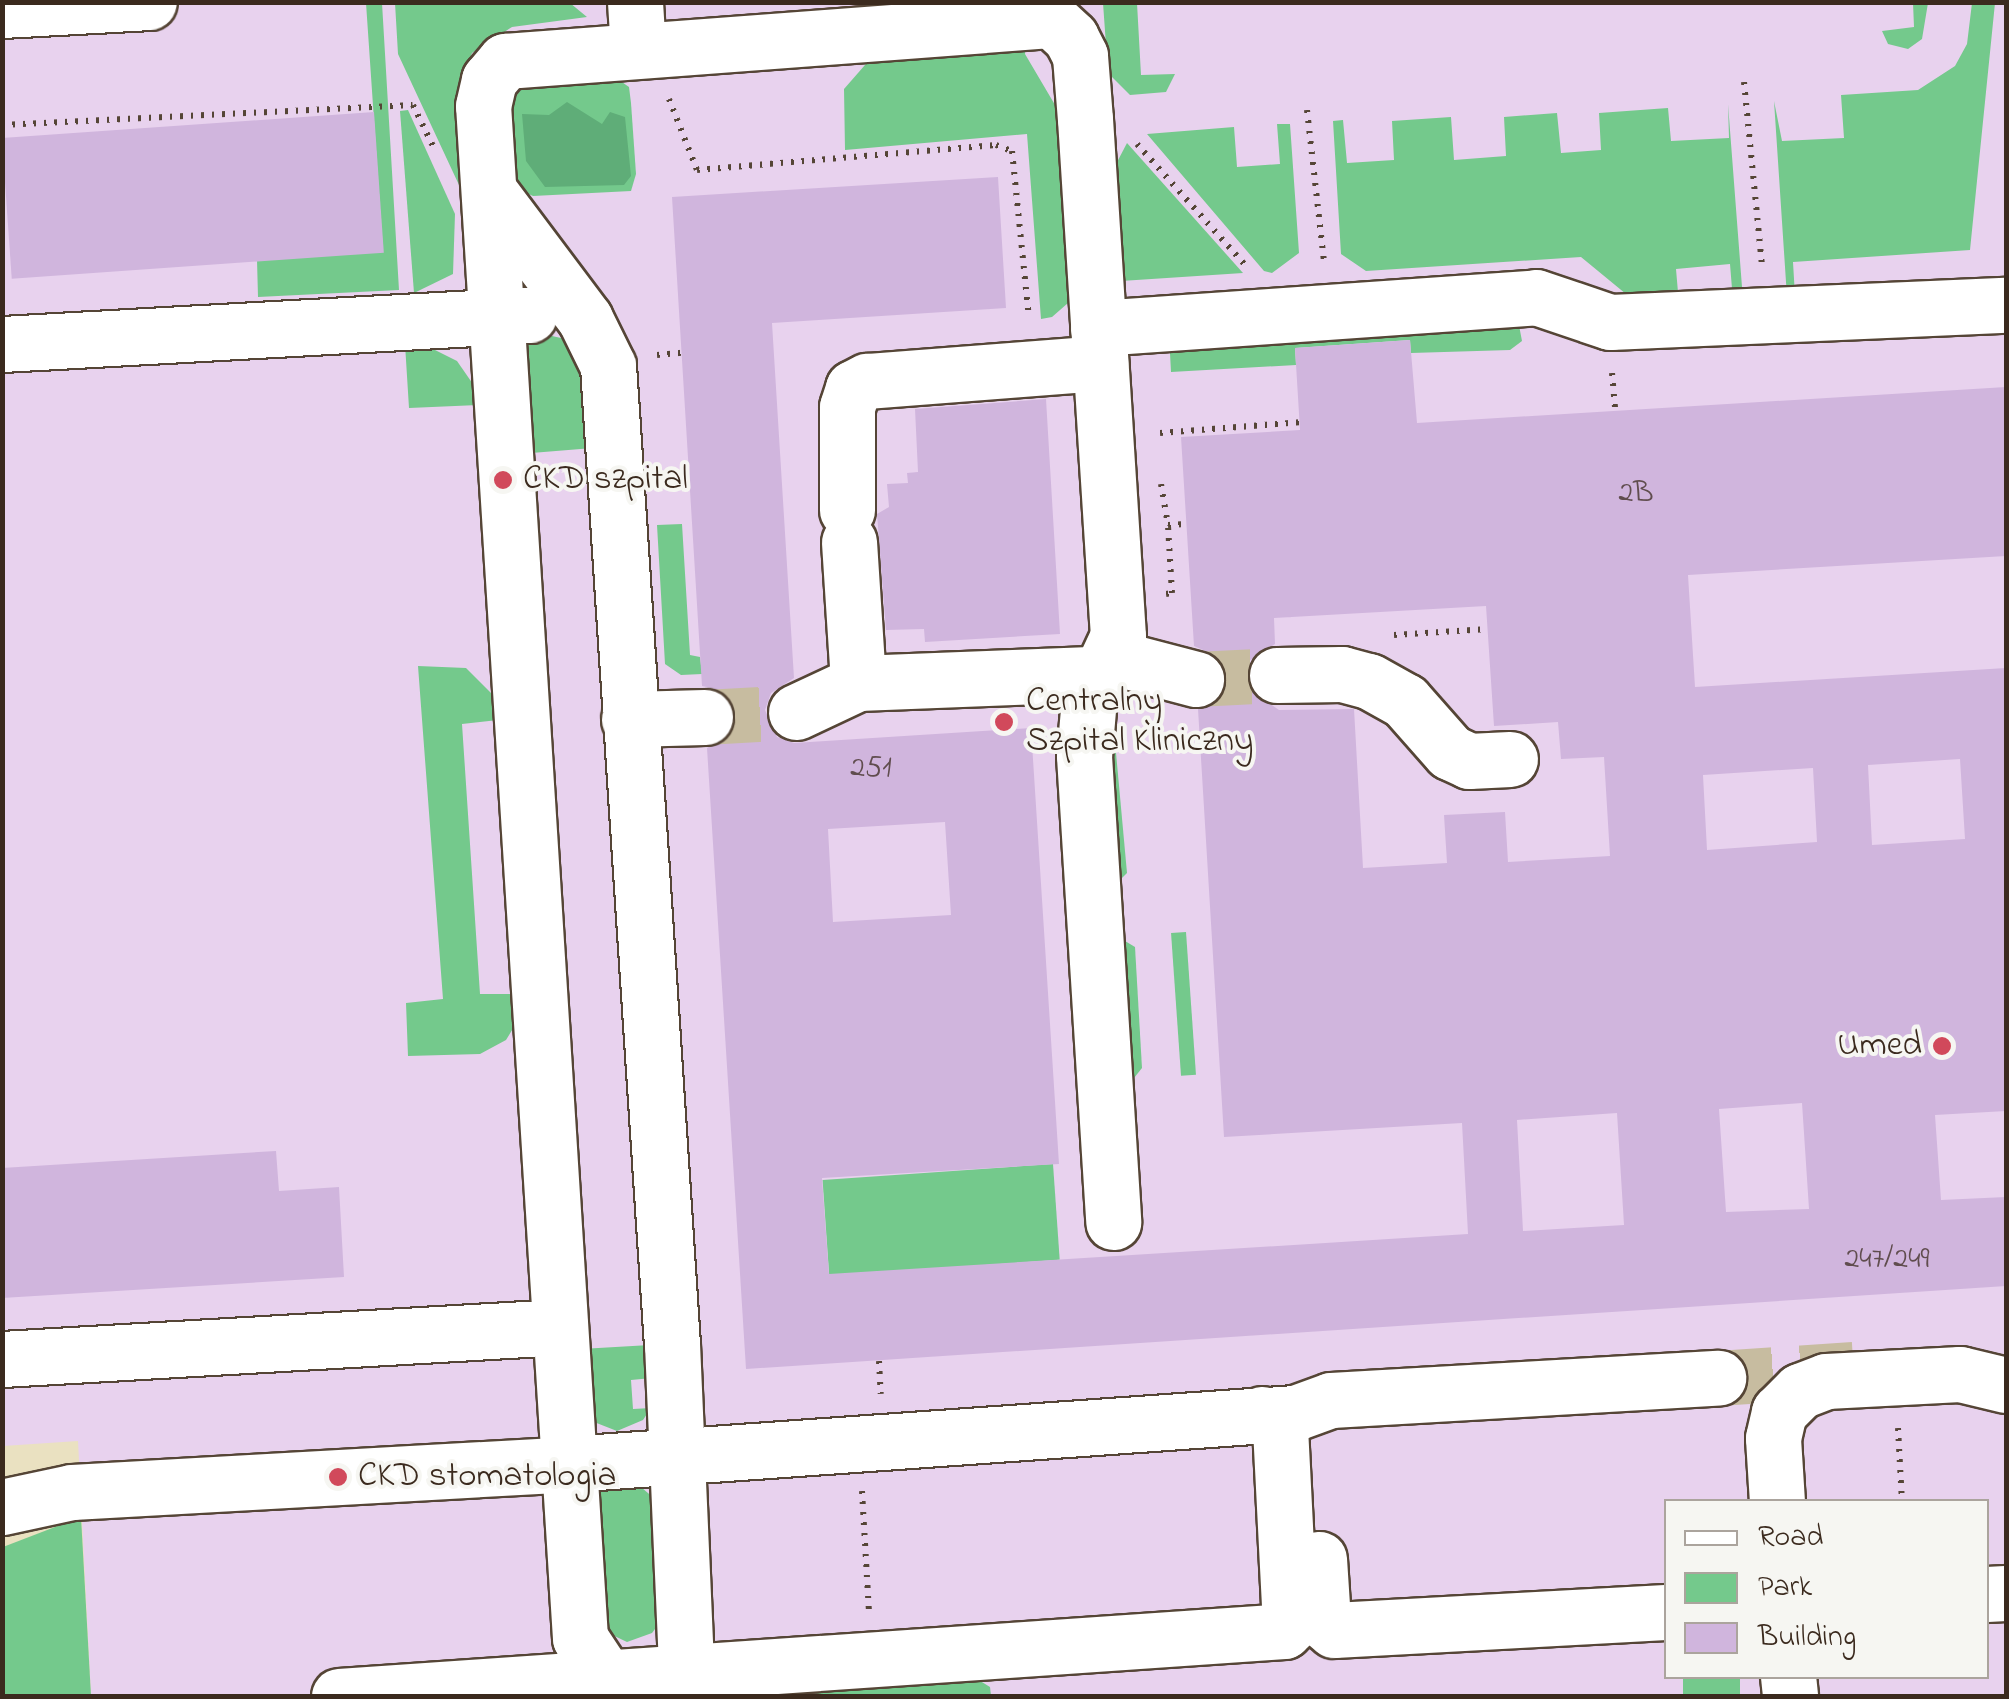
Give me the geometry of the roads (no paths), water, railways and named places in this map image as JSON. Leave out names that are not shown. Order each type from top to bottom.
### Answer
[{"type":"street","points":[[2,10],[149,2]]},
{"type":"street","points":[[619,1688],[580,1638],[483,106],[489,80],[505,62],[637,26],[1062,11],[1080,56],[1118,621],[1085,720],[1084,756],[1114,1222]]},
{"type":"street","points":[[489,191],[570,300],[608,366],[676,1456],[682,1682]]},
{"type":"street","points":[[858,683],[848,526],[847,407],[853,388],[867,381],[1328,312],[1536,297],[1610,322],[2006,295]]},
{"type":"street","points":[[2,344],[494,319],[570,300]]},
{"type":"street","points":[[796,712],[858,683],[1105,666],[1196,680]]},
{"type":"street","points":[[1277,675],[1342,674],[1369,681],[1405,700],[1450,752],[1469,760],[1510,759]]},
{"type":"street","points":[[629,720],[705,716]]},
{"type":"street","points":[[2,1359],[560,1327]]},
{"type":"street","points":[[1777,1499],[1772,1438],[1779,1412],[1800,1391],[1826,1381],[1960,1374],[2006,1385]]},
{"type":"street","points":[[2,1507],[72,1492],[569,1464],[1279,1413],[1330,1400],[1718,1378]]},
{"type":"street","points":[[1279,1413],[1312,1437],[1326,1628],[1664,1612]]},
{"type":"street","points":[[339,1696],[619,1688],[682,1682],[747,1664],[1284,1631],[1290,1625],[1279,1413]]},
{"type":"tunnel","points":[[1196,679],[1277,675]]},
{"type":"tunnel","points":[[705,717],[796,712]]},
{"type":"tunnel","points":[[1718,1378],[1854,1369]]},
{"type":"place","name":"CKD szpital","points":[[503,480]]},
{"type":"place","name":"Centralny Szpital Kliniczny","points":[[1004,722]]},
{"type":"place","name":"Umed","points":[[1942,1046]]},
{"type":"place","name":"CKD stomatologia","points":[[338,1477]]}]
